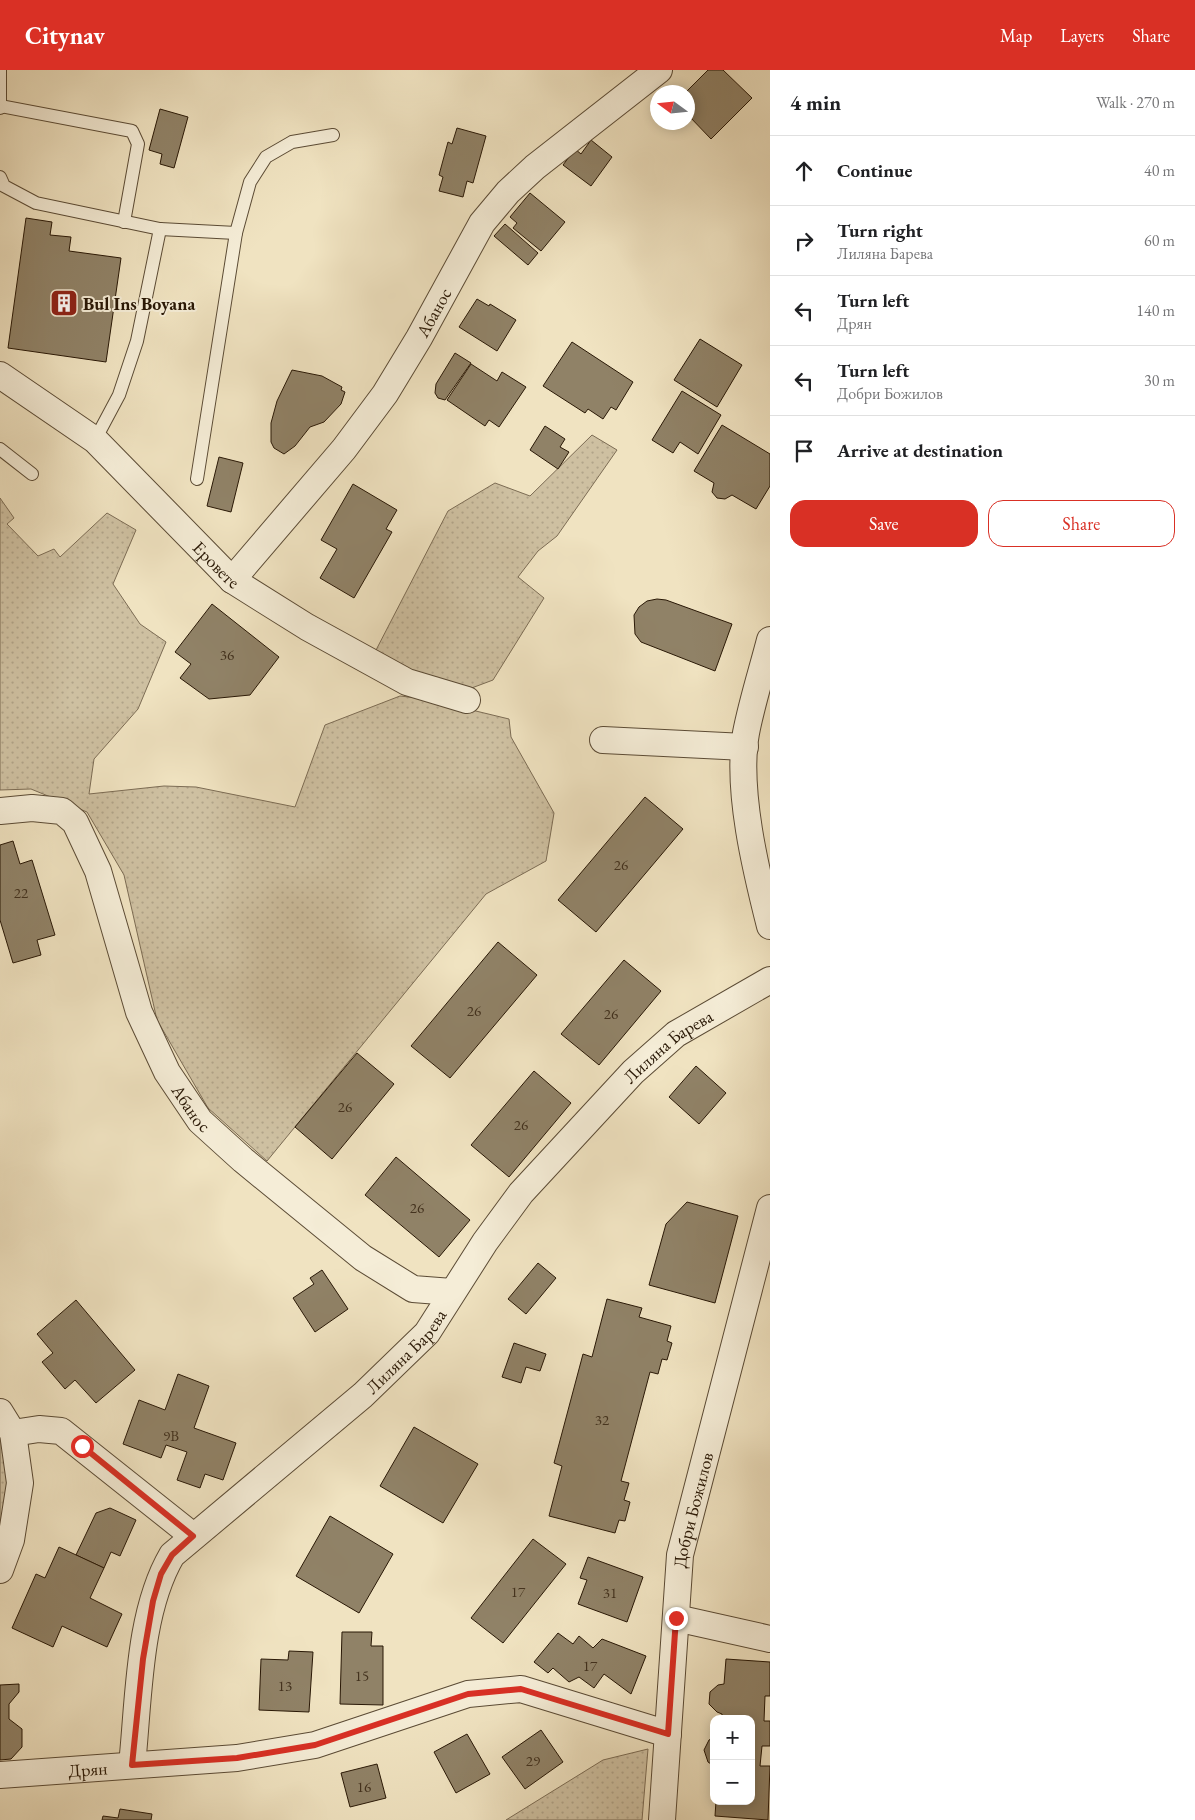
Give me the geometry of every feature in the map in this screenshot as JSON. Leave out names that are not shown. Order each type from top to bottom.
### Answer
[{"type":"street","name":"Абанос","points":[[232,580],[344,448],[385,394],[419,338],[482,223],[508,192],[535,167],[659,70]]},
{"type":"street","name":"Еровете","points":[[4,384],[95,440],[232,580],[307,627],[407,682],[467,700]]},
{"type":"street","points":[[770,640],[746,734],[745,747],[745,783],[753,861],[770,926]]},
{"type":"street","points":[[603,740],[745,747]]},
{"type":"street","name":"Абанос","points":[[0,810],[32,808],[62,812],[75,822],[98,870],[139,1012],[167,1072],[200,1121],[270,1183],[362,1258],[413,1289],[452,1292]]},
{"type":"street","name":"Лиляна Барева","points":[[132,1765],[143,1659],[153,1601],[161,1574],[172,1555],[398,1362],[427,1333],[485,1242],[522,1193],[633,1072],[676,1034],[770,980]]},
{"type":"street","name":"Добри Божилов","points":[[662,1820],[680,1555],[770,1208]]},
{"type":"street","points":[[0,1570],[11,1540],[20,1482],[6,1423],[61,1431],[193,1536]]},
{"type":"street","points":[[676,1618],[770,1639]]},
{"type":"street","name":"Дрян","points":[[0,1776],[237,1758],[315,1745],[468,1694],[521,1689],[668,1734]]},
{"type":"lane","points":[[0,70],[0,107],[132,131],[138,144],[124,222]]},
{"type":"lane","points":[[197,479],[236,233],[250,182],[266,157],[292,142],[332,135]]},
{"type":"lane","points":[[0,177],[4,186],[36,204],[160,229],[236,233]]},
{"type":"lane","points":[[95,440],[119,395],[137,341],[160,229]]},
{"type":"lane","points":[[0,449],[32,474]]},
{"type":"shaded area","points":[[592,435],[617,450],[557,536],[538,551],[518,577],[544,598],[493,680],[469,689],[411,673],[375,652],[448,511],[495,483],[530,496]]},
{"type":"shaded area","points":[[0,498],[14,518],[7,524],[38,556],[54,549],[60,557],[107,513],[136,530],[113,584],[140,624],[166,642],[138,709],[94,759],[89,794],[164,786],[196,787],[295,807],[325,725],[400,696],[426,699],[509,719],[511,737],[554,813],[546,861],[486,894],[267,1161],[208,1108],[157,1020],[124,875],[87,812],[31,789],[0,790]]},
{"type":"shaded area","points":[[0,1437],[7,1462],[8,1482],[6,1502],[0,1527]]},
{"type":"shaded area","points":[[648,1749],[642,1820],[506,1820],[603,1760]]},
{"type":"building","points":[[708,70],[723,70],[752,98],[711,139],[695,122],[695,85],[693,85]]},
{"type":"building","points":[[160,109],[188,117],[174,168],[160,164],[162,154],[149,150]]},
{"type":"building","points":[[457,128],[486,136],[473,183],[467,181],[463,197],[439,191],[443,177],[439,175],[448,142],[452,144]]},
{"type":"building","points":[[591,140],[612,157],[591,186],[563,165],[575,149],[581,154]]},
{"type":"building","points":[[530,193],[565,222],[541,251],[513,228],[517,223],[510,217]]},
{"type":"building","name":"Bul Ins Boyana","points":[[26,218],[52,222],[50,235],[71,237],[69,251],[121,258],[106,362],[8,348]]},
{"type":"building","points":[[505,224],[538,253],[528,265],[494,236]]},
{"type":"building","points":[[477,299],[489,306],[490,304],[516,320],[497,351],[459,327]]},
{"type":"building","points":[[700,339],[742,365],[717,407],[674,380]]},
{"type":"building","points":[[572,342],[633,382],[616,410],[611,407],[603,419],[588,409],[585,413],[543,386]]},
{"type":"building","points":[[455,353],[471,363],[445,400],[438,398],[435,393],[436,384]]},
{"type":"building","points":[[471,364],[497,381],[502,372],[526,387],[499,427],[489,420],[485,426],[447,400]]},
{"type":"building","points":[[292,370],[322,376],[342,387],[341,390],[345,392],[341,404],[324,422],[310,427],[295,446],[284,454],[274,448],[271,442],[271,423],[277,401]]},
{"type":"building","points":[[682,391],[721,415],[698,454],[680,442],[673,453],[652,440]]},
{"type":"building","points":[[722,425],[770,454],[770,486],[756,509],[732,495],[725,499],[717,498],[712,492],[714,483],[694,471]]},
{"type":"building","points":[[545,426],[565,439],[560,447],[569,452],[558,469],[530,450]]},
{"type":"building","points":[[219,457],[243,463],[231,512],[207,506]]},
{"type":"building","points":[[353,484],[397,510],[386,529],[392,532],[354,598],[320,578],[337,549],[321,540]]},
{"type":"building","points":[[666,600],[732,624],[715,671],[641,642],[635,634],[634,615],[639,607],[647,601]]},
{"type":"building","points":[[212,604],[279,657],[250,695],[209,699],[180,678],[191,664],[175,652]]},
{"type":"building","points":[[645,797],[683,829],[596,932],[558,900]]},
{"type":"building","points":[[13,841],[20,864],[32,860],[55,935],[37,940],[41,955],[13,963],[0,920],[0,845]]},
{"type":"building","points":[[498,942],[537,975],[450,1078],[411,1046]]},
{"type":"building","points":[[624,960],[661,991],[599,1065],[561,1034]]},
{"type":"building","points":[[357,1053],[394,1084],[332,1159],[295,1127]]},
{"type":"building","points":[[696,1066],[726,1093],[699,1124],[669,1097]]},
{"type":"building","points":[[534,1071],[571,1103],[509,1177],[471,1145]]},
{"type":"building","points":[[396,1157],[470,1220],[439,1257],[365,1195]]},
{"type":"building","points":[[687,1202],[738,1216],[715,1303],[649,1285],[666,1224]]},
{"type":"building","points":[[538,1263],[556,1278],[526,1314],[508,1299]]},
{"type":"building","points":[[322,1270],[348,1309],[315,1332],[293,1298],[314,1284],[310,1278]]},
{"type":"building","points":[[607,1299],[642,1308],[639,1317],[671,1326],[667,1341],[672,1343],[667,1360],[662,1359],[658,1374],[650,1372],[621,1481],[629,1483],[624,1500],[630,1502],[625,1521],[619,1520],[615,1533],[549,1516],[562,1466],[554,1463],[583,1354],[592,1357]]},
{"type":"building","points":[[76,1300],[135,1370],[96,1403],[75,1380],[65,1389],[42,1362],[53,1353],[37,1334]]},
{"type":"building","points":[[514,1343],[546,1354],[540,1371],[526,1367],[521,1383],[502,1377]]},
{"type":"building","points":[[178,1374],[209,1386],[194,1428],[236,1443],[223,1480],[205,1474],[200,1488],[177,1480],[187,1452],[166,1445],[161,1458],[123,1444],[139,1400],[165,1410]]},
{"type":"building","points":[[414,1427],[478,1464],[443,1523],[380,1486]]},
{"type":"building","points":[[110,1508],[136,1520],[120,1556],[111,1552],[104,1568],[76,1555],[96,1513]]},
{"type":"building","points":[[330,1516],[393,1554],[359,1613],[296,1576]]},
{"type":"building","points":[[533,1539],[566,1564],[503,1643],[471,1618]]},
{"type":"building","points":[[59,1547],[104,1568],[90,1598],[122,1614],[107,1647],[62,1626],[53,1647],[12,1628],[36,1574],[45,1578]]},
{"type":"building","points":[[588,1557],[643,1577],[627,1622],[578,1604],[587,1580],[580,1578]]},
{"type":"building","points":[[342,1632],[372,1632],[371,1646],[383,1646],[383,1705],[340,1704]]},
{"type":"building","points":[[558,1633],[573,1644],[579,1636],[593,1648],[602,1639],[646,1656],[631,1694],[604,1674],[594,1688],[579,1677],[569,1682],[553,1668],[548,1673],[534,1662]]},
{"type":"building","points":[[289,1651],[313,1652],[309,1712],[259,1710],[261,1659],[288,1660]]},
{"type":"building","points":[[726,1659],[770,1662],[770,1696],[765,1696],[764,1721],[770,1721],[770,1746],[762,1746],[760,1766],[770,1766],[768,1820],[715,1816],[716,1805],[755,1805],[755,1715],[722,1715],[709,1704],[710,1692],[718,1685],[724,1684]]},
{"type":"building","points":[[19,1684],[19,1692],[9,1704],[9,1719],[22,1729],[22,1747],[11,1759],[0,1760],[0,1685]]},
{"type":"building","points":[[541,1730],[563,1762],[525,1789],[502,1757]]},
{"type":"building","points":[[467,1734],[490,1774],[456,1793],[434,1752]]},
{"type":"building","points":[[710,1739],[710,1763],[704,1750]]},
{"type":"building","points":[[377,1764],[386,1798],[350,1807],[341,1773]]},
{"type":"building","points":[[120,1809],[152,1814],[151,1820],[102,1820],[103,1816],[118,1818]]},
{"type":"place","name":"Bul Ins Boyana","points":[[64,303]]},
{"type":"route","points":[[82,1446],[193,1536],[172,1555],[161,1574],[153,1601],[143,1659],[132,1765],[237,1758],[315,1745],[468,1694],[521,1689],[668,1734],[676,1618]]}]
